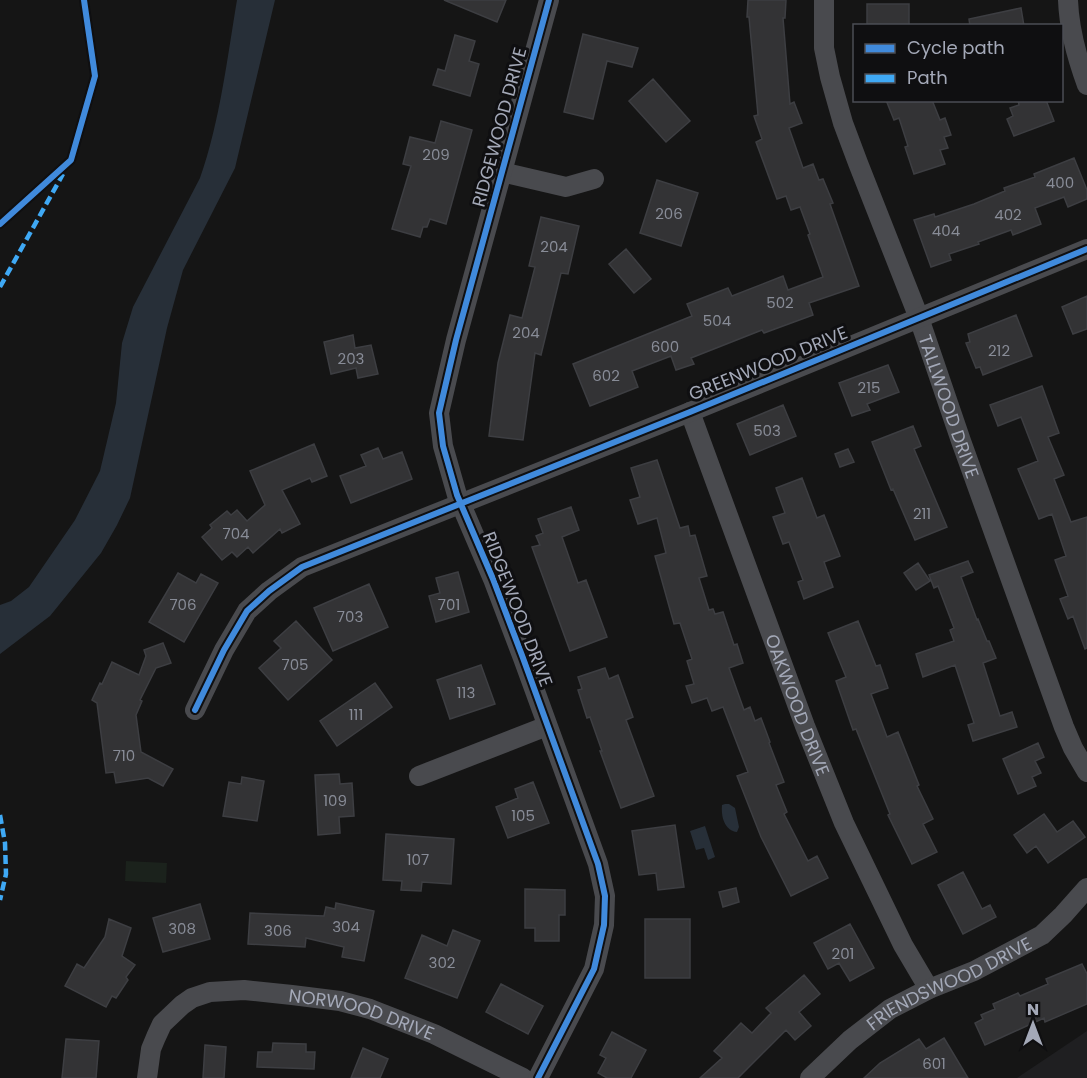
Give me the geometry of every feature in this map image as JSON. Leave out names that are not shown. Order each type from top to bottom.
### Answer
[{"type":"street","name":"RIDGEWOOD DRIVE","points":[[538,1078],[594,969],[604,925],[604,896],[598,864],[501,602],[450,474],[443,446],[439,413],[456,340],[549,0]]},
{"type":"street","name":"TALLWOOD DRIVE","points":[[824,0],[824,48],[833,88],[858,162],[919,318],[1064,727],[1087,772]]},
{"type":"street","points":[[1068,0],[1071,27],[1087,85]]},
{"type":"street","points":[[502,172],[566,187],[594,179]]},
{"type":"street","name":"GREENWOOD DRIVE","points":[[195,710],[224,650],[247,611],[269,591],[302,567],[1087,249]]},
{"type":"street","name":"OAKWOOD DRIVE","points":[[690,411],[805,726],[844,824],[903,945],[929,989]]},
{"type":"street","points":[[419,776],[547,726]]},
{"type":"street","name":"FRIENDSWOOD DRIVE","points":[[810,1078],[850,1040],[890,1009],[929,989],[974,971],[1042,935],[1087,888]]},
{"type":"street","name":"NORWOOD DRIVE","points":[[147,1078],[151,1049],[162,1024],[182,1005],[192,998],[210,992],[244,990],[340,1001],[370,1009],[434,1034],[523,1078]]},
{"type":"shaded area","points":[[237,0],[275,0],[235,168],[183,270],[167,328],[130,498],[101,553],[50,616],[0,654],[0,605],[11,601],[29,587],[75,520],[100,471],[116,403],[122,343],[133,307],[200,178],[207,156],[222,90]]},
{"type":"shaded area","points":[[722,805],[735,808],[739,827],[737,832],[724,822]]},
{"type":"shaded area","points":[[705,826],[715,857],[708,860],[704,848],[696,850],[690,831]]},
{"type":"shaded area","points":[[126,861],[167,863],[166,883],[125,881]]},
{"type":"shaded area","points":[[1087,1031],[1087,1078],[1017,1078]]},
{"type":"building","points":[[444,0],[506,0],[497,22]]},
{"type":"building","points":[[748,0],[786,0],[785,18],[783,18],[790,104],[794,102],[802,123],[789,128],[803,168],[813,164],[819,180],[823,179],[833,203],[830,204],[859,286],[809,303],[813,315],[764,333],[762,330],[691,358],[694,364],[676,370],[671,356],[632,371],[638,387],[590,406],[573,364],[692,316],[687,304],[728,288],[732,296],[783,276],[788,290],[823,277],[800,207],[791,210],[786,196],[777,199],[756,142],[762,139],[754,116],[758,115],[749,17],[747,17]]},
{"type":"building","points":[[867,4],[909,4],[909,24],[867,24]]},
{"type":"building","points":[[1021,8],[1024,24],[970,24],[969,19]]},
{"type":"building","points":[[583,34],[638,48],[632,67],[607,61],[593,119],[564,112]]},
{"type":"building","points":[[455,35],[475,41],[469,61],[479,64],[470,96],[433,85],[438,69],[445,71]]},
{"type":"building","points":[[653,79],[690,121],[666,142],[629,101]]},
{"type":"building","points":[[887,102],[933,102],[940,120],[945,118],[951,135],[944,137],[948,148],[940,150],[945,164],[914,174],[899,118],[894,120]]},
{"type":"building","points":[[1018,102],[1047,102],[1054,121],[1014,136],[1007,119],[1013,116],[1010,108],[1019,105]]},
{"type":"building","points":[[441,121],[472,130],[446,224],[430,219],[427,227],[423,227],[420,237],[392,229],[411,166],[403,164],[410,137],[435,143]]},
{"type":"building","points":[[1074,158],[1087,190],[1087,199],[1068,207],[1064,197],[1035,208],[1041,224],[1013,235],[1011,230],[978,242],[979,244],[949,254],[951,260],[931,267],[914,220],[934,214],[935,217],[974,204],[1005,191],[1004,188],[1035,177],[1034,174]]},
{"type":"building","points":[[657,180],[698,193],[681,246],[640,233]]},
{"type":"building","points":[[541,217],[579,226],[568,274],[561,273],[541,355],[535,353],[523,440],[489,436],[498,363],[510,315],[522,318],[535,267],[529,266]]},
{"type":"building","points":[[626,249],[651,279],[634,293],[609,264]]},
{"type":"building","points":[[1087,296],[1087,329],[1073,334],[1062,307]]},
{"type":"building","points":[[1016,315],[1032,356],[983,375],[980,367],[976,368],[966,343],[970,342],[968,334]]},
{"type":"building","points":[[353,335],[355,348],[371,345],[378,374],[358,378],[356,368],[331,374],[324,342]]},
{"type":"building","points":[[888,365],[899,392],[867,404],[870,410],[852,416],[839,383]]},
{"type":"building","points":[[1042,386],[1059,433],[1048,437],[1064,475],[1054,479],[1071,522],[1087,517],[1087,648],[1085,649],[1073,616],[1068,619],[1060,599],[1068,596],[1055,560],[1066,556],[1052,514],[1039,519],[1018,469],[1038,461],[1021,417],[998,426],[990,405]]},
{"type":"building","points":[[783,405],[796,436],[750,455],[737,424]]},
{"type":"building","points":[[913,426],[921,446],[914,449],[947,527],[915,540],[893,489],[891,490],[872,442]]},
{"type":"building","points":[[314,444],[327,476],[312,482],[310,478],[282,490],[300,524],[282,533],[280,529],[253,553],[248,547],[237,557],[232,552],[222,560],[202,537],[212,528],[210,525],[227,511],[231,515],[237,510],[247,521],[265,505],[250,471]]},
{"type":"building","points":[[378,448],[383,459],[402,452],[412,479],[351,503],[340,476],[366,466],[361,455]]},
{"type":"building","points":[[848,449],[854,462],[840,467],[835,454]]},
{"type":"building","points":[[657,460],[680,528],[688,526],[690,536],[695,535],[707,576],[699,578],[709,610],[713,609],[715,614],[723,612],[734,645],[737,644],[743,663],[729,668],[744,710],[750,707],[755,721],[761,718],[784,782],[776,785],[787,812],[784,814],[808,861],[817,856],[828,878],[791,896],[761,837],[737,776],[748,772],[723,707],[712,711],[707,698],[692,703],[686,686],[694,684],[687,661],[692,659],[680,623],[674,624],[655,556],[666,553],[657,518],[638,524],[630,500],[640,497],[631,468]]},
{"type":"building","points":[[802,478],[817,518],[824,515],[840,556],[824,562],[833,587],[804,599],[798,582],[803,580],[789,542],[783,544],[773,517],[785,513],[776,488]]},
{"type":"building","points":[[571,507],[579,530],[562,537],[578,583],[586,580],[607,637],[570,651],[532,547],[540,545],[536,536],[543,533],[538,519]]},
{"type":"building","points":[[968,561],[973,572],[961,577],[977,620],[996,658],[983,663],[1000,716],[1012,712],[1017,727],[973,741],[968,725],[974,723],[955,665],[923,677],[916,654],[954,641],[950,630],[954,628],[938,586],[934,588],[929,575]]},
{"type":"building","points":[[918,563],[930,581],[916,590],[904,573]]},
{"type":"building","points":[[458,572],[469,612],[436,622],[429,596],[440,593],[436,578]]},
{"type":"building","points":[[178,573],[196,583],[201,574],[218,583],[184,642],[149,622]]},
{"type":"building","points":[[369,584],[388,627],[333,651],[314,608]]},
{"type":"building","points":[[296,621],[332,660],[288,700],[259,668],[281,648],[274,641]]},
{"type":"building","points":[[858,621],[876,666],[880,665],[888,688],[871,694],[887,737],[898,732],[919,785],[917,786],[933,819],[923,824],[937,852],[912,864],[888,815],[890,814],[856,729],[853,730],[836,681],[846,677],[828,633]]},
{"type":"building","points":[[163,643],[171,663],[156,668],[140,700],[142,701],[136,715],[141,752],[173,769],[163,786],[148,778],[116,783],[114,772],[106,773],[97,703],[92,700],[112,662],[139,675],[146,656],[144,650]]},
{"type":"building","points":[[481,665],[495,704],[450,719],[437,680]]},
{"type":"building","points":[[605,668],[609,679],[618,675],[633,717],[626,720],[654,796],[621,808],[590,717],[587,718],[578,690],[582,689],[578,677]]},
{"type":"building","points":[[375,683],[392,707],[337,746],[320,721]]},
{"type":"building","points":[[1038,743],[1044,757],[1035,761],[1041,773],[1032,777],[1036,786],[1018,794],[1003,759]]},
{"type":"building","points":[[339,774],[340,784],[352,783],[354,816],[339,817],[340,833],[318,835],[315,775]]},
{"type":"building","points":[[242,777],[264,781],[257,821],[223,816],[229,782],[241,784]]},
{"type":"building","points":[[533,782],[549,823],[508,838],[496,807],[518,798],[515,789]]},
{"type":"building","points":[[1044,814],[1057,832],[1073,821],[1085,837],[1048,863],[1036,846],[1027,853],[1014,835]]},
{"type":"building","points":[[675,825],[684,887],[658,890],[656,873],[639,875],[632,831]]},
{"type":"building","points":[[386,834],[454,839],[451,884],[422,882],[421,891],[401,890],[402,881],[383,880]]},
{"type":"building","points":[[963,872],[982,909],[990,905],[996,917],[963,934],[938,885]]},
{"type":"building","points":[[736,888],[739,902],[723,907],[719,892]]},
{"type":"building","points":[[525,889],[565,890],[565,915],[559,915],[559,941],[535,941],[535,928],[525,928]]},
{"type":"building","points":[[336,903],[374,911],[364,961],[342,957],[344,947],[306,938],[305,947],[248,944],[250,913],[324,916],[326,907],[335,909]]},
{"type":"building","points":[[200,904],[210,939],[163,952],[153,918]]},
{"type":"building","points":[[109,919],[131,928],[122,956],[135,965],[126,977],[128,980],[116,998],[112,996],[106,1007],[65,986],[77,964],[84,968],[105,937]]},
{"type":"building","points":[[645,919],[690,919],[690,978],[645,978]]},
{"type":"building","points":[[850,924],[874,968],[850,981],[839,963],[828,969],[814,943]]},
{"type":"building","points":[[453,930],[480,941],[457,998],[405,978],[422,935],[447,946]]},
{"type":"building","points":[[1082,964],[1087,974],[1087,1004],[1045,1022],[1044,1018],[985,1045],[975,1023],[983,1019],[981,1015],[995,1009],[993,1004],[1048,984],[1046,979]]},
{"type":"building","points":[[804,975],[820,994],[799,1012],[811,1026],[795,1040],[786,1030],[738,1078],[700,1078],[722,1058],[714,1051],[741,1023],[752,1033],[771,1013],[766,1008]]},
{"type":"building","points":[[501,984],[543,1006],[528,1034],[486,1012]]},
{"type":"building","points":[[612,1032],[646,1050],[631,1078],[607,1078],[598,1073],[606,1058],[600,1055]]},
{"type":"building","points":[[944,1038],[968,1078],[864,1078],[880,1063],[919,1039],[926,1049]]},
{"type":"building","points":[[66,1039],[99,1041],[96,1078],[62,1078]]},
{"type":"building","points":[[273,1043],[306,1044],[306,1052],[315,1052],[314,1069],[257,1067],[258,1052],[272,1052]]},
{"type":"building","points":[[205,1045],[226,1047],[224,1078],[203,1078]]},
{"type":"building","points":[[363,1048],[388,1059],[380,1078],[351,1078]]},
{"type":"marked path","points":[[0,287],[63,174]]},
{"type":"marked path","points":[[0,815],[5,843],[6,874],[0,900]]},
{"type":"cycle path","points":[[0,224],[71,160],[95,76],[84,0]]},
{"type":"cycle path","points":[[538,1078],[594,969],[604,925],[605,896],[598,864],[523,658],[493,579],[457,495],[443,446],[439,413],[456,340],[549,0]]},
{"type":"cycle path","points":[[195,710],[224,650],[247,611],[269,591],[302,567],[690,412],[1087,249]]}]
